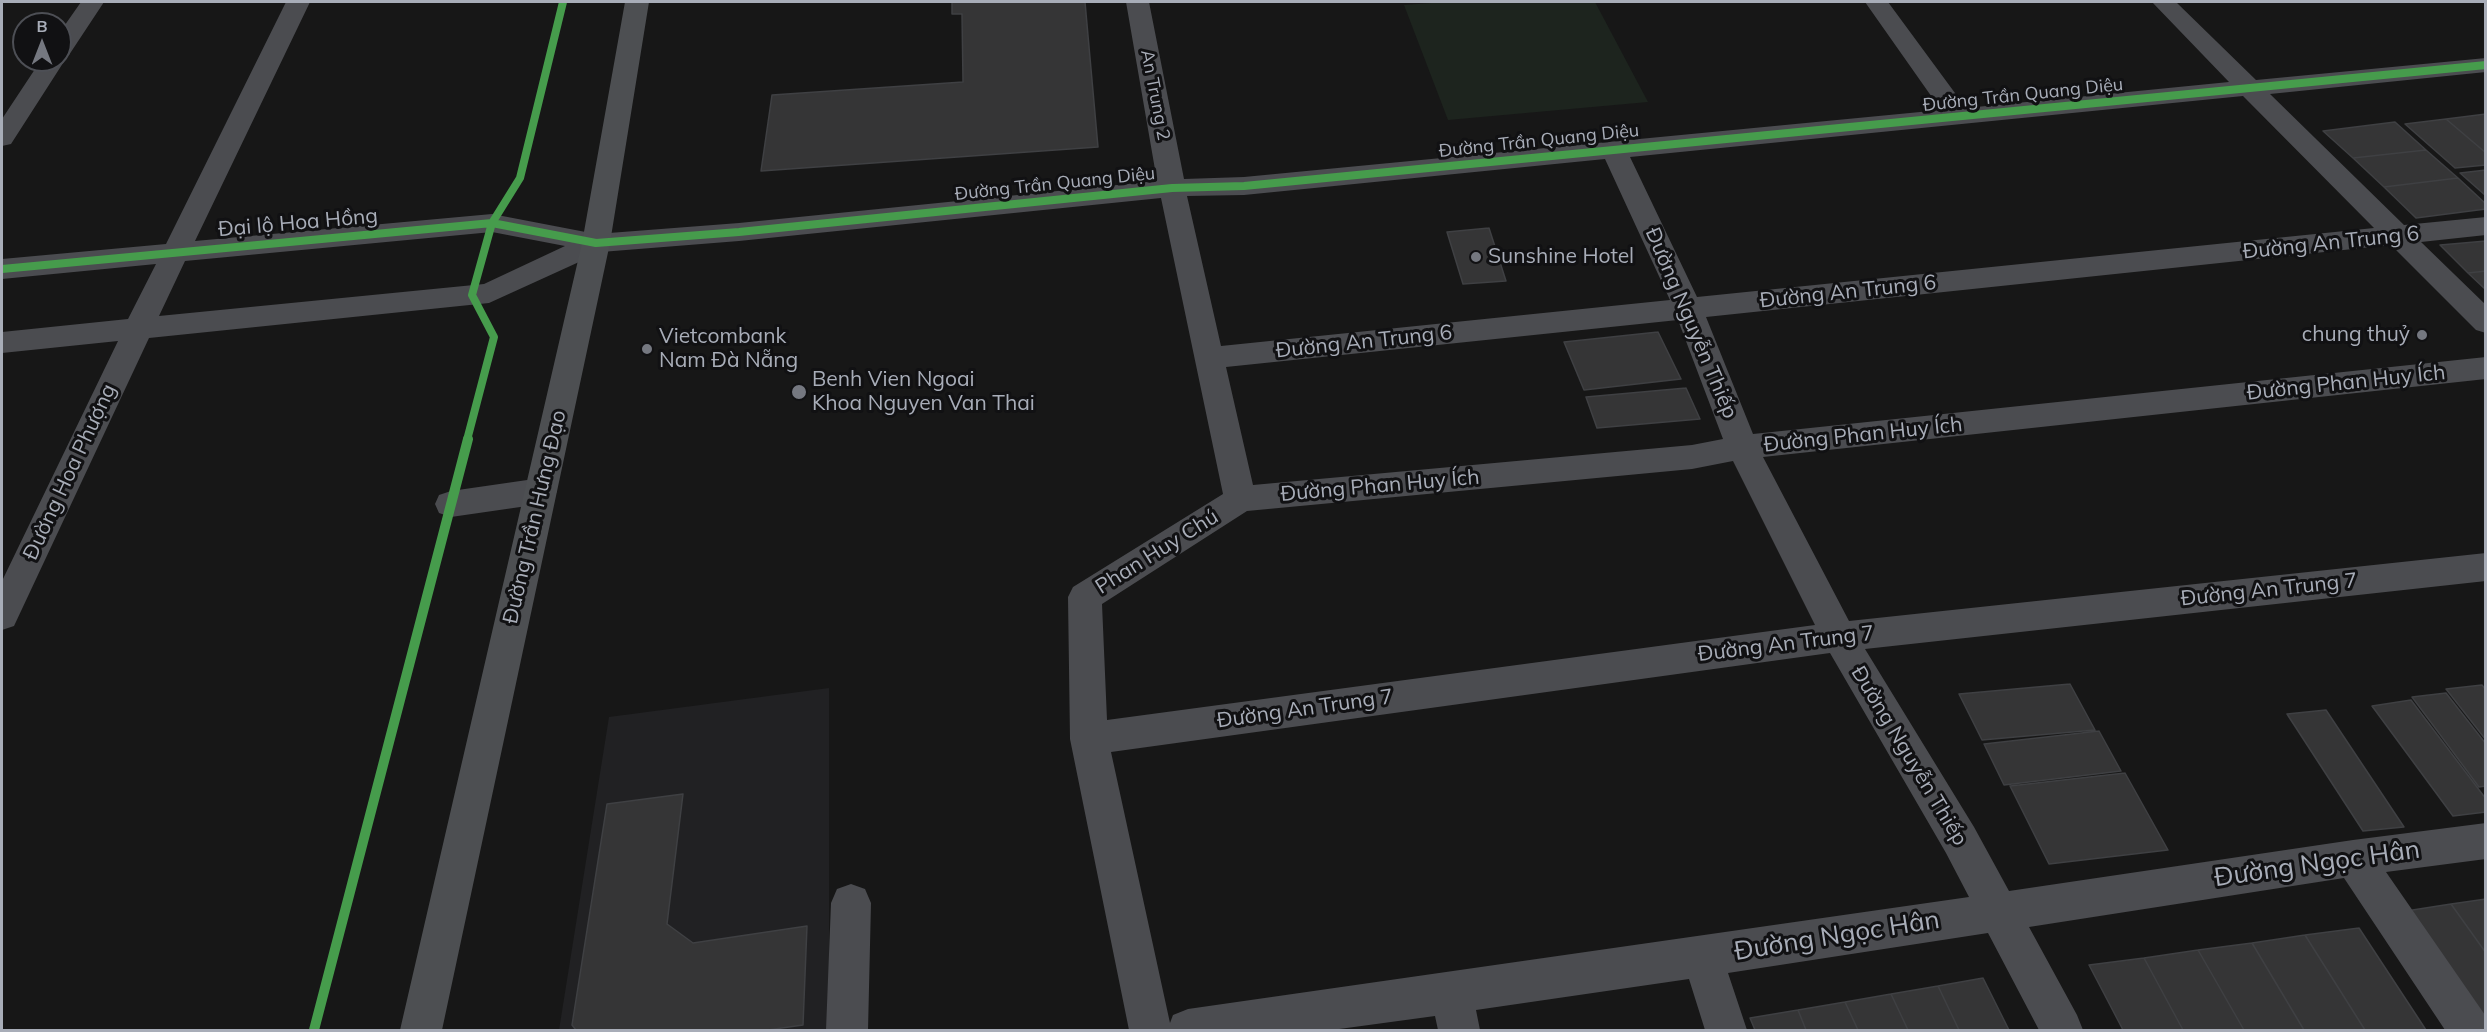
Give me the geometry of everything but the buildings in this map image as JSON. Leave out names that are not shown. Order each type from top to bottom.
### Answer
[{"type":"main road","name":"Đường Trần Hưng Đạo","points":[[421,1030],[596,243],[637,2]]},
{"type":"street","points":[[72,32],[92,2]]},
{"type":"street","name":"Đường Hoa Phượng","points":[[2,616],[138,328],[298,2]]},
{"type":"street","name":"An Trung 2","points":[[1137,2],[1172,188]]},
{"type":"street","points":[[1876,2],[1960,118]]},
{"type":"street","points":[[2163,2],[2486,323]]},
{"type":"street","name":"Đường Trần Quang Diệu","points":[[596,243],[739,232],[1172,188],[1244,186],[2486,65]]},
{"type":"street","points":[[2,138],[45,72]]},
{"type":"street","name":"Đường Nguyễn Thiếp","points":[[1614,151],[1688,308],[1742,447],[1870,693],[1960,840],[2062,1030]]},
{"type":"street","name":"Phan Huy Chú","points":[[1150,1030],[1089,739],[1085,597],[1240,499],[1172,188]]},
{"type":"street","name":"Đại lộ Hoa Hồng","points":[[2,269],[492,223],[596,243]]},
{"type":"street","name":"Đường An Trung 6","points":[[1210,358],[2486,226]]},
{"type":"street","points":[[2,342],[489,293],[596,243]]},
{"type":"street","name":"Đường Phan Huy Ích","points":[[1240,499],[1692,457],[1742,447],[2486,368]]},
{"type":"street","points":[[451,504],[541,491]]},
{"type":"street","name":"Đường An Trung 7","points":[[1089,739],[1839,636],[2486,567]]},
{"type":"street","name":"Đường Ngọc Hân","points":[[1188,1030],[1455,1012],[1702,957],[2353,858],[2486,841]]},
{"type":"street","points":[[2353,858],[2470,1030]]},
{"type":"street","points":[[847,1030],[851,903]]},
{"type":"street","points":[[1702,957],[1726,1030]]},
{"type":"shaded area","points":[[1445,2],[1595,2],[1648,102],[1448,120],[1404,5]]},
{"type":"shaded area","points":[[829,688],[829,1030],[559,1030],[609,717]]},
{"type":"cycle path","points":[[314,1030],[494,337],[472,295],[492,223],[520,178],[563,2]]},
{"type":"cycle path","points":[[2,269],[492,223],[596,243],[739,232],[1172,188],[1244,186],[2486,65]]},
{"type":"place","name":"Sunshine Hotel","points":[[1476,257]]},
{"type":"place","name":"chung thuỷ","points":[[2422,335]]},
{"type":"place","name":"Vietcombank Nam Đà Nẵng","points":[[647,349]]},
{"type":"place","name":"Benh Vien Ngoai Khoa Nguyen Van Thai","points":[[799,392]]}]
